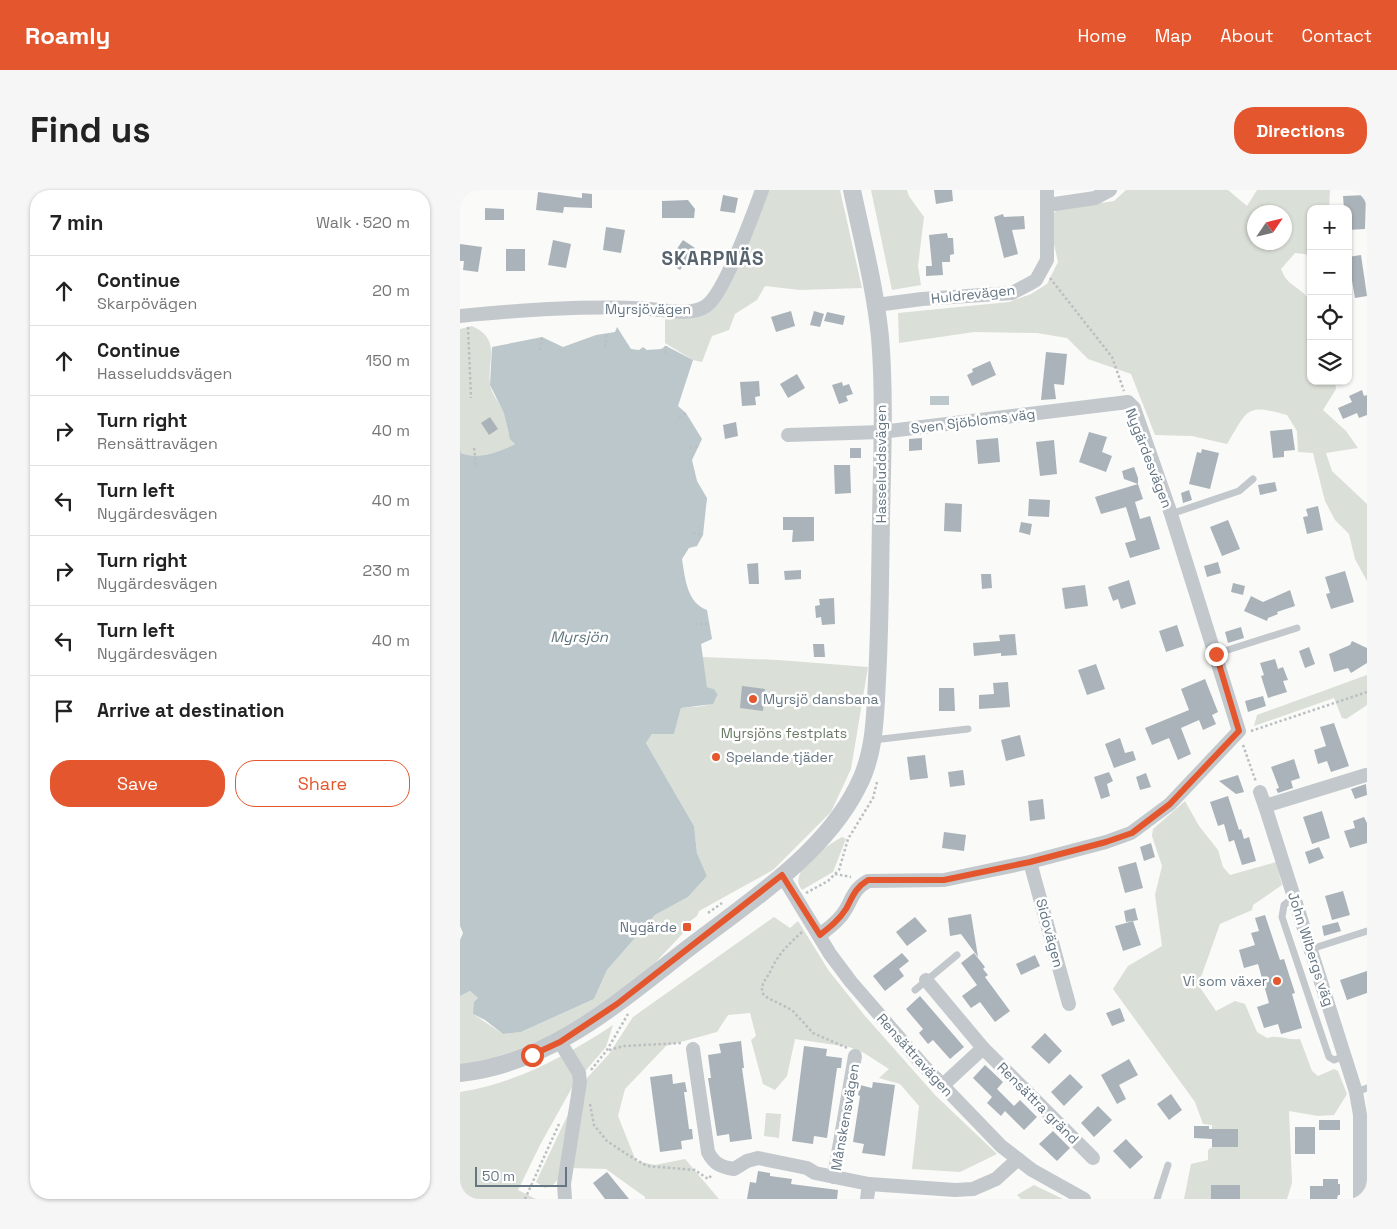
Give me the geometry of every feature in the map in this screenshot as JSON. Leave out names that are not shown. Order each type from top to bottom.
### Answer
[{"type":"street","name":"Myrsjövägen","points":[[464,315],[591,309],[678,311],[706,306],[714,297],[726,275],[762,190]]},
{"type":"street","name":"Hasseluddsvägen","points":[[460,1073],[499,1066],[532,1055],[560,1042],[617,1004],[782,875],[822,838],[844,812],[859,786],[873,740],[881,608],[882,376],[876,305],[852,190]]},
{"type":"street","points":[[1043,269],[1047,260],[1047,190]]},
{"type":"street","points":[[1048,205],[1095,198],[1110,190]]},
{"type":"street","name":"Huldrevägen","points":[[876,305],[1012,292],[1036,280],[1043,269]]},
{"type":"street","name":"Sven Sjöbloms väg","points":[[788,435],[881,432],[1128,402]]},
{"type":"street","name":"Nygärdesvägen","points":[[1128,402],[1134,408],[1171,514],[1240,733]]},
{"type":"street","points":[[820,935],[837,921],[846,908],[852,894],[868,880],[944,880],[1030,862],[1106,842],[1132,833],[1170,804],[1240,733]]},
{"type":"street","points":[[1265,806],[1366,775]]},
{"type":"street","name":"John Wibergs väg","points":[[1260,792],[1346,1056],[1362,1090],[1360,1115],[1360,1199]]},
{"type":"street","name":"Sidovägen","points":[[1030,862],[1069,1004]]},
{"type":"street","name":"Rensättravägen","points":[[782,875],[851,982],[942,1086],[1001,1146],[1053,1183],[1084,1199]]},
{"type":"street","name":"Rensättra gränd","points":[[926,980],[983,1048],[1093,1158]]},
{"type":"street","points":[[560,1042],[579,1073],[580,1082],[564,1184],[565,1199]]},
{"type":"street","points":[[942,1086],[983,1048]]},
{"type":"street","points":[[693,1049],[708,1152],[718,1165]]},
{"type":"street","name":"Månskensvägen","points":[[834,1177],[855,1056]]},
{"type":"street","name":"Månskensvägen","points":[[718,1165],[734,1169],[747,1161],[758,1158],[807,1168],[815,1173],[869,1184],[946,1190],[973,1189],[996,1179],[1018,1159]]},
{"type":"street","points":[[867,1199],[869,1184]]},
{"type":"lane","name":"Nygärdesvägen","points":[[1171,514],[1240,491],[1253,479]]},
{"type":"lane","points":[[1216,654],[1297,628]]},
{"type":"lane","points":[[873,740],[968,729]]},
{"type":"lane","points":[[1294,897],[1284,905],[1282,917],[1329,1057],[1334,1060],[1346,1056]]},
{"type":"lane","points":[[1298,964],[1313,954],[1367,932]]},
{"type":"lane","points":[[915,990],[957,955]]},
{"type":"lane","points":[[1156,1199],[1168,1165]]},
{"type":"path","points":[[1043,269],[1112,356],[1128,402]]},
{"type":"path","points":[[464,315],[471,398]]},
{"type":"path","points":[[604,347],[607,333]]},
{"type":"path","points":[[540,350],[542,337]]},
{"type":"path","points":[[665,353],[666,346]]},
{"type":"path","points":[[679,417],[686,413]]},
{"type":"path","points":[[690,448],[700,446]]},
{"type":"path","points":[[474,448],[476,463],[474,465]]},
{"type":"path","points":[[693,533],[703,536]]},
{"type":"path","points":[[695,624],[708,624]]},
{"type":"path","points":[[1260,792],[1240,733],[1367,692]]},
{"type":"path","points":[[806,928],[774,960],[772,970],[761,985],[762,993],[792,1010],[814,1033],[840,1043],[852,1050],[855,1056]]},
{"type":"path","points":[[607,1050],[624,1046],[680,1041],[693,1049]]},
{"type":"path","points":[[580,1082],[593,1112],[594,1125],[607,1141],[628,1155],[647,1166],[676,1170],[687,1168],[696,1170],[708,1179],[718,1165]]},
{"type":"green space","points":[[768,190],[840,190],[862,288],[800,290],[765,286],[757,300],[735,314],[729,330],[712,336],[702,362],[693,360],[665,343],[665,316],[700,311],[711,307],[720,300],[737,272]]},
{"type":"green space","points":[[871,190],[907,190],[909,196],[924,217],[918,266],[921,285],[892,290]]},
{"type":"green space","points":[[1126,190],[1228,190],[1247,206],[1247,250],[1292,250],[1292,205],[1248,205],[1257,190],[1330,190],[1329,205],[1307,205],[1307,254],[1295,253],[1281,269],[1287,280],[1307,296],[1307,385],[1336,385],[1336,389],[1323,410],[1346,431],[1358,448],[1326,453],[1332,471],[1367,504],[1367,581],[1355,559],[1349,534],[1335,520],[1325,501],[1313,453],[1298,452],[1297,431],[1287,415],[1263,410],[1249,412],[1239,423],[1227,444],[1192,436],[1155,435],[1131,374],[1088,359],[1067,338],[1037,333],[974,332],[899,343],[898,313],[1009,302],[1031,294],[1047,284],[1058,262],[1054,244],[1053,214],[1057,210],[1114,201]]},
{"type":"green space","points":[[472,326],[487,337],[490,344],[491,388],[504,412],[509,433],[515,444],[502,450],[474,456],[461,453],[460,447],[460,329]]},
{"type":"green space","name":"Myrsjöns festplats","points":[[702,657],[778,660],[868,667],[851,769],[831,812],[773,870],[699,911],[697,916],[681,928],[683,933],[653,965],[620,995],[603,1007],[564,1030],[523,1048],[460,1066],[460,996],[470,991],[478,998],[473,1014],[503,1034],[521,1032],[594,999],[607,970],[655,915],[688,897],[707,876],[697,853],[694,826],[646,743],[652,734],[674,734],[681,708],[708,705],[716,699],[718,695],[714,689],[707,687]]},
{"type":"green space","points":[[1367,675],[1367,705],[1346,719],[1342,718],[1334,698],[1254,726],[1257,715]]},
{"type":"green space","points":[[1185,801],[1199,826],[1218,850],[1223,867],[1230,875],[1276,862],[1282,885],[1253,905],[1252,910],[1220,924],[1199,986],[1216,1011],[1235,1001],[1245,1004],[1257,1032],[1267,1038],[1300,1039],[1312,1071],[1318,1076],[1334,1069],[1338,1071],[1347,1094],[1334,1115],[1318,1116],[1289,1111],[1292,1183],[1287,1199],[1240,1199],[1240,1185],[1211,1185],[1211,1199],[1184,1199],[1191,1164],[1208,1160],[1208,1150],[1212,1147],[1238,1147],[1238,1129],[1212,1129],[1212,1125],[1203,1124],[1195,1102],[1113,989],[1128,966],[1162,946],[1155,895],[1162,866],[1152,836],[1153,829]]},
{"type":"green space","points":[[842,837],[846,839],[833,872],[802,890],[799,883],[804,867],[819,852]]},
{"type":"green space","points":[[774,917],[790,928],[798,921],[829,971],[865,1016],[936,1096],[997,1154],[960,1172],[912,1169],[919,1106],[900,1084],[879,1078],[889,1069],[864,1053],[849,1047],[795,1039],[787,1076],[775,1090],[763,1084],[751,1040],[756,1036],[750,1013],[728,1015],[717,1032],[666,1046],[625,1089],[618,1116],[636,1161],[655,1165],[685,1159],[719,1199],[645,1199],[645,1197],[606,1169],[572,1168],[587,1078],[609,1054],[633,1017]]},
{"type":"green space","points":[[613,1025],[606,1047],[574,1084],[540,1145],[518,1190],[536,1199],[460,1199],[460,1092],[501,1082],[540,1067]]},
{"type":"green space","points":[[572,1106],[563,1174],[552,1186],[545,1188],[536,1182]]},
{"type":"green space","points":[[766,1113],[781,1114],[779,1138],[764,1136]]},
{"type":"green space","points":[[1034,1185],[1063,1199],[1021,1199],[1017,1195]]},
{"type":"water","name":"Myrsjön","points":[[617,327],[631,349],[639,350],[643,347],[647,350],[661,349],[666,346],[693,360],[678,406],[686,413],[702,439],[692,460],[697,481],[707,498],[703,535],[697,546],[689,548],[682,559],[686,582],[691,596],[700,607],[707,610],[712,639],[701,644],[707,687],[714,689],[718,695],[713,704],[681,708],[674,734],[652,734],[646,743],[694,826],[697,853],[707,876],[688,897],[655,915],[607,970],[594,999],[521,1032],[503,1034],[485,1020],[473,1014],[474,1002],[478,998],[470,991],[460,996],[460,940],[463,933],[460,926],[460,447],[461,453],[474,456],[502,450],[515,444],[510,439],[504,413],[490,385],[492,347],[542,337],[563,347],[596,335],[615,332]]},
{"type":"water","points":[[930,396],[949,396],[949,405],[930,405]]},
{"type":"building","points":[[934,190],[952,190],[953,201],[936,204]]},
{"type":"building","points":[[538,192],[582,198],[582,193],[592,194],[592,208],[564,207],[563,213],[536,210]]},
{"type":"building","points":[[723,195],[738,198],[735,213],[720,211]]},
{"type":"building","points":[[1366,195],[1365,229],[1352,230],[1352,205],[1344,205],[1343,196]]},
{"type":"building","points":[[688,200],[695,209],[694,218],[662,218],[662,201]]},
{"type":"building","points":[[485,208],[504,209],[504,220],[485,220]]},
{"type":"building","points":[[1003,214],[1004,217],[1024,216],[1025,229],[1012,230],[1018,254],[1004,258],[994,217]]},
{"type":"building","points":[[606,227],[625,230],[621,253],[603,250]]},
{"type":"building","points":[[947,233],[948,238],[953,238],[954,254],[950,255],[950,262],[942,262],[943,275],[926,276],[926,266],[932,266],[929,235]]},
{"type":"building","points":[[553,240],[571,244],[566,268],[548,265]]},
{"type":"building","points":[[683,240],[695,248],[680,270],[668,262]]},
{"type":"building","points":[[460,244],[482,247],[478,272],[463,270],[464,261],[460,261]]},
{"type":"building","points":[[506,249],[525,249],[525,271],[506,271]]},
{"type":"building","points":[[1361,255],[1367,296],[1355,298],[1352,280],[1352,256]]},
{"type":"building","points":[[791,311],[795,326],[776,332],[771,317]]},
{"type":"building","points":[[814,311],[824,314],[820,327],[810,325]]},
{"type":"building","points":[[827,312],[845,316],[843,325],[824,321]]},
{"type":"building","points":[[1046,352],[1067,354],[1064,385],[1054,384],[1056,399],[1041,400]]},
{"type":"building","points":[[990,361],[996,375],[972,386],[967,375],[973,372],[972,369]]},
{"type":"building","points":[[797,374],[805,388],[788,398],[780,384]]},
{"type":"building","points":[[759,381],[760,396],[755,397],[756,405],[742,406],[740,382]]},
{"type":"building","points":[[842,382],[843,386],[849,384],[853,394],[846,396],[848,401],[839,404],[832,385]]},
{"type":"building","points":[[1362,390],[1364,396],[1367,395],[1367,415],[1359,418],[1357,413],[1343,419],[1338,408],[1352,402],[1349,396]]},
{"type":"building","points":[[490,417],[498,429],[489,435],[481,423]]},
{"type":"building","points":[[736,422],[738,436],[725,439],[723,425]]},
{"type":"building","points":[[1292,429],[1295,450],[1284,451],[1284,457],[1273,458],[1270,431]]},
{"type":"building","points":[[1089,432],[1107,437],[1102,452],[1112,456],[1106,472],[1079,462]]},
{"type":"building","points":[[922,438],[922,450],[909,451],[909,439]]},
{"type":"building","points":[[998,438],[1000,462],[978,464],[976,440]]},
{"type":"building","points":[[1054,440],[1057,474],[1040,476],[1036,442]]},
{"type":"building","points":[[850,448],[861,448],[861,458],[850,458]]},
{"type":"building","points":[[1202,449],[1219,453],[1210,489],[1189,484],[1197,452],[1201,453]]},
{"type":"building","points":[[834,465],[850,465],[851,493],[835,494]]},
{"type":"building","points":[[1134,467],[1138,484],[1124,479],[1122,471]]},
{"type":"building","points":[[1275,482],[1277,491],[1260,495],[1258,485]]},
{"type":"building","points":[[1138,484],[1143,499],[1135,502],[1140,519],[1150,516],[1160,549],[1130,558],[1125,543],[1136,540],[1126,507],[1101,514],[1095,497]]},
{"type":"building","points":[[1189,490],[1192,500],[1183,503],[1181,493]]},
{"type":"building","points":[[1029,499],[1050,500],[1049,517],[1028,516]]},
{"type":"building","points":[[945,503],[962,504],[961,532],[944,531]]},
{"type":"building","points":[[1318,506],[1323,530],[1307,534],[1303,517],[1308,516],[1306,509]]},
{"type":"building","points":[[783,517],[814,517],[814,541],[792,542],[793,530],[783,530]]},
{"type":"building","points":[[1228,520],[1240,549],[1222,556],[1210,527]]},
{"type":"building","points":[[1021,522],[1032,524],[1030,535],[1019,532]]},
{"type":"building","points":[[1218,562],[1221,573],[1207,577],[1204,566]]},
{"type":"building","points":[[758,563],[759,584],[749,584],[747,564]]},
{"type":"building","points":[[801,570],[801,579],[785,580],[784,571]]},
{"type":"building","points":[[1345,571],[1354,602],[1331,609],[1326,594],[1330,593],[1325,577]]},
{"type":"building","points":[[981,574],[991,574],[992,588],[982,589]]},
{"type":"building","points":[[1129,580],[1136,604],[1121,609],[1118,599],[1113,601],[1108,587]]},
{"type":"building","points":[[1233,583],[1245,586],[1243,595],[1231,592]]},
{"type":"building","points":[[1085,585],[1088,606],[1065,609],[1062,588]]},
{"type":"building","points":[[1290,590],[1295,606],[1277,612],[1278,614],[1268,618],[1267,621],[1244,611],[1251,596],[1263,602]]},
{"type":"building","points":[[834,598],[835,624],[822,625],[821,617],[816,618],[815,606],[820,605],[819,599]]},
{"type":"building","points":[[1177,625],[1184,646],[1166,652],[1159,631]]},
{"type":"building","points":[[1241,627],[1244,638],[1228,643],[1225,632]]},
{"type":"building","points":[[1015,634],[1017,655],[1001,656],[1001,653],[974,656],[973,643],[1000,641],[999,635]]},
{"type":"building","points":[[1352,641],[1367,648],[1367,663],[1351,673],[1348,668],[1334,672],[1329,654],[1350,645]]},
{"type":"building","points":[[813,644],[824,644],[825,657],[814,657]]},
{"type":"building","points":[[1309,647],[1315,664],[1305,668],[1299,651]]},
{"type":"building","points":[[1275,659],[1278,669],[1283,667],[1288,680],[1283,681],[1287,692],[1268,698],[1261,676],[1264,675],[1260,663]]},
{"type":"building","points":[[1096,664],[1105,689],[1087,695],[1078,670]]},
{"type":"building","points":[[1205,679],[1218,712],[1212,715],[1216,724],[1203,730],[1199,720],[1181,728],[1191,754],[1178,760],[1169,738],[1152,745],[1145,728],[1189,710],[1181,689]]},
{"type":"building","points":[[1008,682],[1010,707],[979,709],[979,695],[994,694],[993,683]]},
{"type":"building","name":"Myrsjö dansbana","points":[[742,686],[765,689],[763,711],[740,708]]},
{"type":"building","points":[[939,688],[954,688],[955,711],[939,711]]},
{"type":"building","points":[[1263,696],[1266,706],[1248,712],[1245,701]]},
{"type":"building","points":[[1334,723],[1349,766],[1331,772],[1327,761],[1318,764],[1314,750],[1326,746],[1320,727]]},
{"type":"building","points":[[1020,735],[1025,756],[1006,761],[1001,740]]},
{"type":"building","points":[[1120,738],[1125,753],[1133,751],[1136,760],[1114,768],[1105,744]]},
{"type":"building","points":[[925,755],[928,778],[910,780],[907,757]]},
{"type":"building","points":[[1294,759],[1300,778],[1291,781],[1293,788],[1278,793],[1276,789],[1279,788],[1271,767]]},
{"type":"building","points":[[963,770],[965,785],[950,787],[948,772]]},
{"type":"building","points":[[1109,772],[1113,781],[1107,784],[1110,796],[1101,799],[1094,777]]},
{"type":"building","points":[[1146,773],[1151,787],[1140,790],[1136,777]]},
{"type":"building","points":[[1238,775],[1244,792],[1236,794],[1219,781]]},
{"type":"building","points":[[1366,784],[1367,795],[1355,799],[1351,789]]},
{"type":"building","points":[[1228,796],[1239,830],[1241,829],[1244,839],[1249,837],[1256,861],[1242,865],[1234,840],[1229,842],[1224,824],[1218,826],[1210,802]]},
{"type":"building","points":[[1043,799],[1045,819],[1030,821],[1028,801]]},
{"type":"building","points":[[1322,811],[1330,838],[1312,844],[1303,817]]},
{"type":"building","points":[[1364,817],[1367,823],[1367,843],[1350,848],[1344,831],[1355,828],[1353,821]]},
{"type":"building","points":[[944,832],[966,835],[964,851],[942,848]]},
{"type":"building","points":[[1151,843],[1155,857],[1144,861],[1140,847]]},
{"type":"building","points":[[1319,847],[1324,858],[1309,864],[1305,852]]},
{"type":"building","points":[[1136,862],[1143,888],[1125,893],[1118,867]]},
{"type":"building","points":[[1343,891],[1350,915],[1332,920],[1325,896]]},
{"type":"building","points":[[1135,908],[1138,920],[1126,922],[1124,911]]},
{"type":"building","points":[[971,914],[978,957],[961,934],[950,936],[948,918]]},
{"type":"building","name":"Vi som växer","points":[[1265,915],[1280,960],[1284,959],[1295,993],[1292,994],[1302,1028],[1281,1034],[1278,1024],[1264,1028],[1257,1007],[1269,1003],[1258,964],[1244,968],[1239,950],[1255,945],[1251,933],[1259,931],[1255,918]]},
{"type":"building","points":[[915,917],[927,931],[907,946],[896,932]]},
{"type":"building","points":[[1133,921],[1141,945],[1123,951],[1115,926]]},
{"type":"building","points":[[1338,922],[1341,931],[1324,936],[1322,926]]},
{"type":"building","points":[[902,953],[909,961],[899,969],[904,976],[885,991],[873,976]]},
{"type":"building","points":[[974,953],[985,967],[983,969],[988,975],[985,977],[1010,1011],[995,1022],[980,1002],[971,1008],[962,996],[977,985],[961,963]]},
{"type":"building","points":[[1035,955],[1040,966],[1021,975],[1016,964]]},
{"type":"building","points":[[1367,971],[1367,993],[1347,1000],[1340,980]]},
{"type":"building","points":[[920,996],[964,1047],[950,1059],[933,1040],[928,1044],[919,1033],[923,1029],[906,1009]]},
{"type":"building","points":[[1120,1008],[1125,1021],[1112,1026],[1106,1013]]},
{"type":"building","points":[[1045,1033],[1062,1051],[1049,1064],[1031,1047]]},
{"type":"building","points":[[741,1041],[744,1068],[742,1068],[752,1139],[730,1142],[729,1134],[717,1136],[708,1078],[711,1078],[708,1055],[721,1053],[719,1044]]},
{"type":"building","points":[[804,1046],[827,1049],[826,1056],[842,1058],[841,1068],[837,1068],[827,1138],[814,1136],[813,1144],[792,1141]]},
{"type":"building","points":[[1129,1059],[1138,1075],[1119,1085],[1126,1099],[1117,1104],[1101,1075]]},
{"type":"building","points":[[985,1065],[1003,1082],[997,1089],[1014,1106],[1020,1100],[1037,1117],[1024,1130],[1005,1111],[1001,1116],[987,1103],[992,1097],[973,1078]]},
{"type":"building","points":[[672,1074],[673,1084],[685,1082],[687,1092],[684,1092],[689,1129],[692,1129],[693,1139],[681,1141],[682,1149],[660,1152],[650,1077]]},
{"type":"building","points":[[1070,1074],[1083,1087],[1064,1106],[1051,1092]]},
{"type":"building","points":[[873,1082],[895,1085],[885,1156],[862,1153],[864,1144],[853,1142],[860,1085],[872,1088]]},
{"type":"building","points":[[1171,1094],[1182,1110],[1169,1120],[1157,1104]]},
{"type":"building","points":[[1098,1106],[1112,1120],[1094,1137],[1081,1123]]},
{"type":"building","points":[[1319,1120],[1340,1120],[1340,1130],[1319,1130]]},
{"type":"building","points":[[1194,1126],[1209,1126],[1209,1129],[1238,1129],[1238,1147],[1212,1147],[1212,1139],[1194,1138]]},
{"type":"building","points":[[1295,1127],[1315,1127],[1315,1154],[1295,1154]]},
{"type":"building","points":[[1053,1131],[1070,1148],[1057,1161],[1039,1144]]},
{"type":"building","points":[[1126,1139],[1143,1157],[1130,1169],[1113,1151]]},
{"type":"building","points":[[758,1171],[770,1173],[770,1176],[792,1179],[791,1184],[838,1190],[837,1199],[747,1199],[750,1182],[756,1183]]},
{"type":"building","points":[[607,1172],[629,1199],[605,1199],[593,1183]]},
{"type":"building","points":[[1323,1179],[1338,1179],[1340,1195],[1338,1195],[1337,1199],[1310,1199],[1310,1186],[1323,1186]]},
{"type":"building","points":[[1211,1185],[1240,1185],[1240,1199],[1211,1199]]},
{"type":"place","name":"Myrsjö dansbana","points":[[753,699]]},
{"type":"place","name":"Spelande tjäder","points":[[716,757]]},
{"type":"place","name":"Nygärde","points":[[687,927]]},
{"type":"place","name":"Vi som växer","points":[[1277,981]]},
{"type":"district","name":"SKARPNÄS","points":[[713,258]]},
{"type":"route","points":[[532,1055],[560,1042],[617,1004],[782,875],[820,935],[837,921],[846,908],[852,894],[868,880],[944,880],[1030,862],[1106,842],[1132,833],[1170,804],[1239,731],[1216,654]]}]
